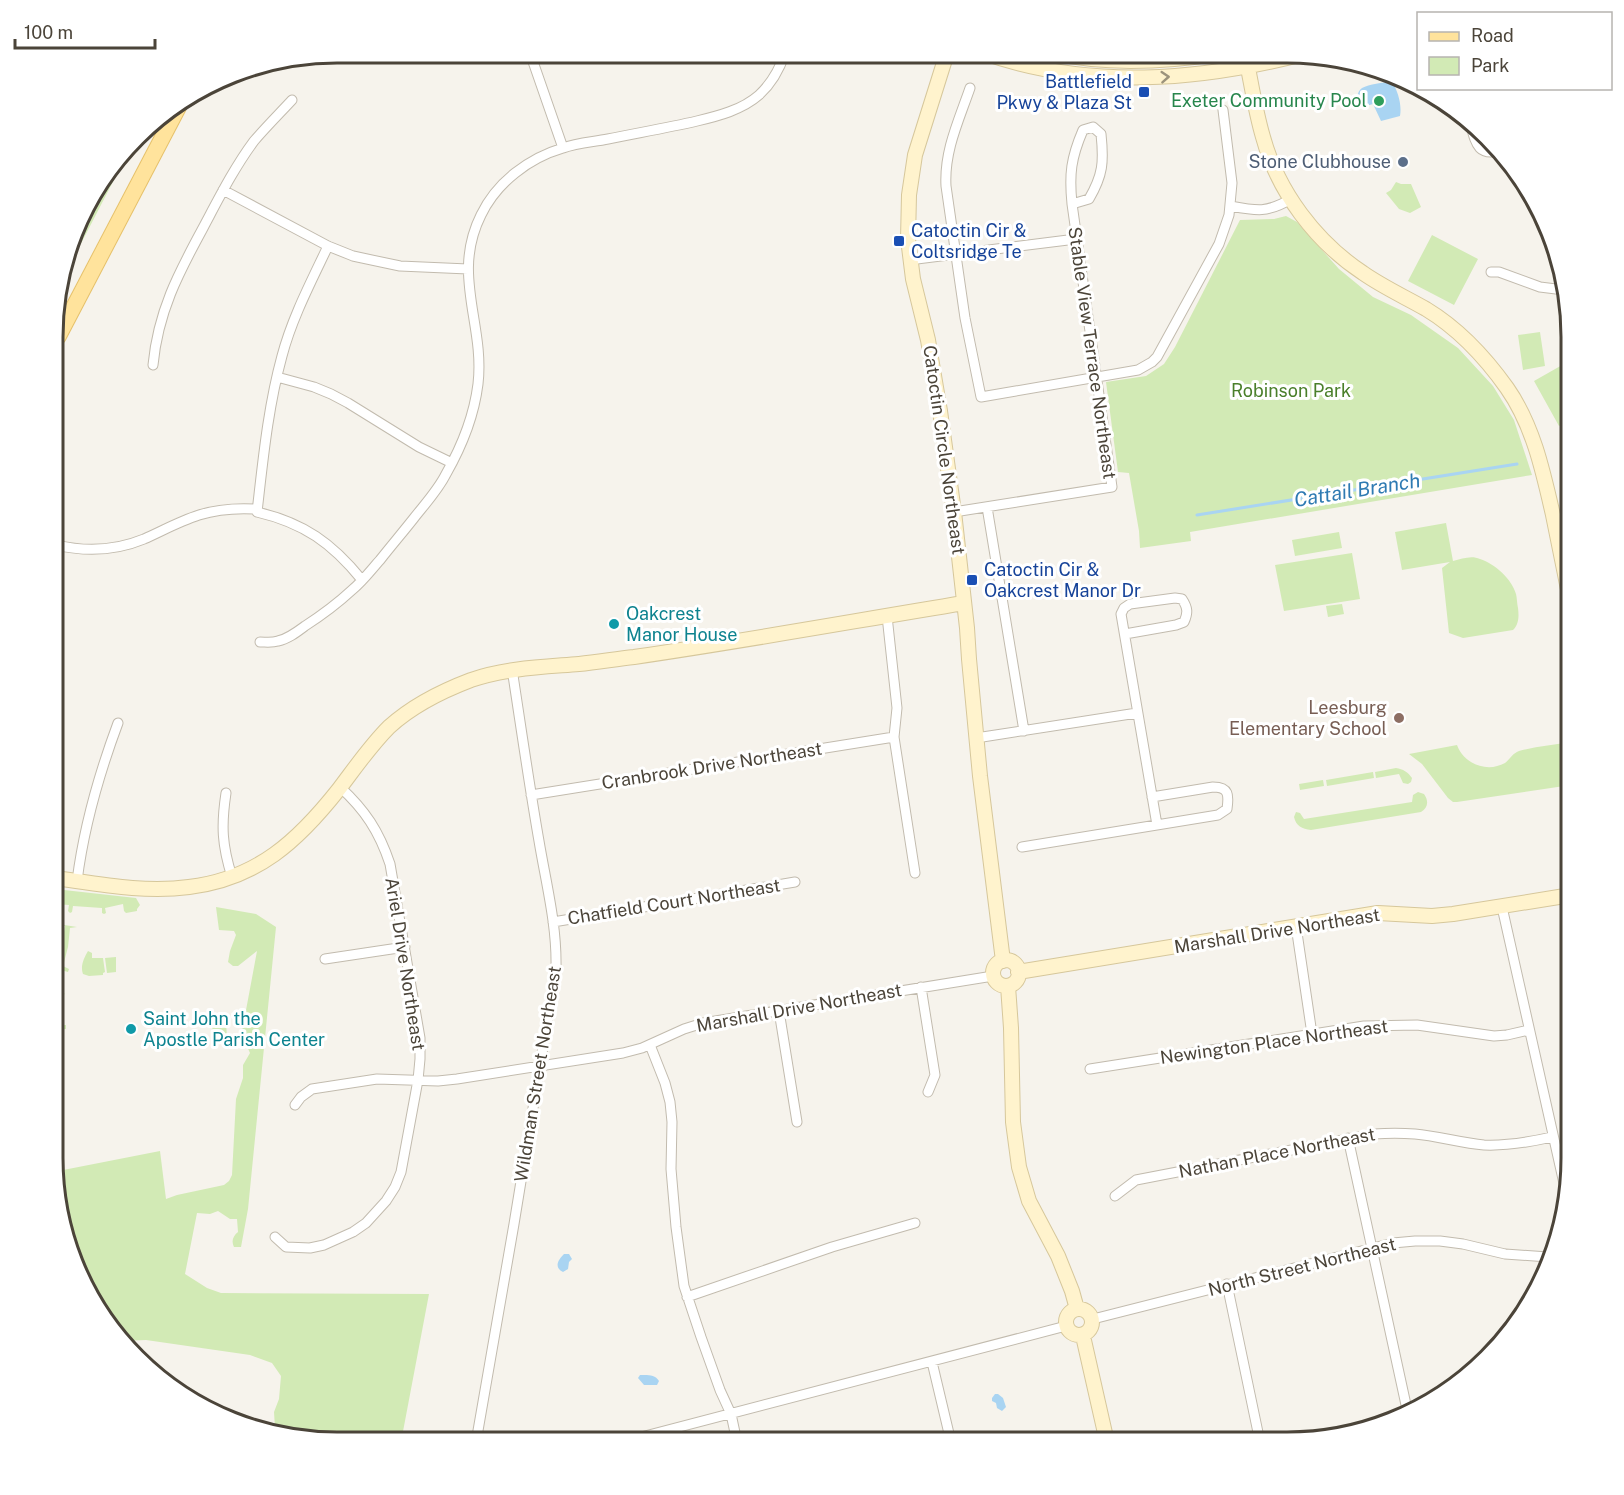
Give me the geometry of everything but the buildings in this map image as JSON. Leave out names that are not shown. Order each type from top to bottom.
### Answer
[{"type":"main road","points":[[64,326],[173,118]]},
{"type":"street","points":[[534,63],[563,147]]},
{"type":"street","points":[[260,642],[279,641],[292,635],[353,590],[432,495],[452,464],[464,440],[478,385],[476,332],[468,287],[470,245],[474,230],[490,198],[500,186],[525,165],[563,147],[690,122],[735,110],[752,101],[764,89],[781,63]]},
{"type":"street","name":"Catoctin Circle Northeast","points":[[944,63],[924,122],[911,174],[907,214],[909,260],[928,340],[954,512],[976,738],[1003,961]]},
{"type":"street","points":[[1016,63],[1055,72],[1142,79],[1184,75],[1234,63]]},
{"type":"street","points":[[1247,63],[1269,155],[1291,199],[1306,221],[1333,250],[1361,272],[1427,310],[1461,334],[1508,389],[1524,416],[1539,455],[1561,557]]},
{"type":"street","points":[[970,88],[950,147],[945,170],[965,318],[981,397],[1138,370],[1157,357],[1225,230],[1231,206],[1233,183],[1223,110]]},
{"type":"street","points":[[153,365],[158,332],[171,289],[186,259],[223,190],[253,143],[292,100]]},
{"type":"street","name":"Stable View Terrace Northeast","points":[[954,512],[1112,487],[1076,239],[1072,204],[1070,176],[1075,149],[1083,130],[1093,127],[1101,134],[1103,158],[1099,178],[1089,199],[1072,204]]},
{"type":"street","points":[[1473,136],[1479,148],[1489,152]]},
{"type":"street","points":[[223,190],[328,246],[353,256],[378,262],[421,267],[468,269]]},
{"type":"street","points":[[1231,206],[1258,211],[1279,206],[1291,199]]},
{"type":"street","points":[[909,260],[1076,239]]},
{"type":"street","points":[[257,512],[270,413],[281,358],[294,321],[328,246]]},
{"type":"street","points":[[1491,272],[1499,272],[1540,287],[1557,289]]},
{"type":"street","points":[[277,377],[331,394],[419,447],[452,464]]},
{"type":"street","points":[[987,507],[1024,731]]},
{"type":"street","points":[[63,546],[77,549],[110,549],[130,544],[190,518],[210,512],[239,508],[255,509],[257,512],[285,519],[311,532],[334,550],[362,580]]},
{"type":"street","points":[[1125,634],[1176,626],[1184,622],[1187,607],[1182,599],[1175,598],[1130,604],[1124,608],[1122,614],[1125,634],[1137,714],[1157,825]]},
{"type":"street","points":[[63,879],[129,888],[171,889],[208,884],[232,877],[259,864],[292,842],[304,830],[340,788],[362,757],[390,727],[431,698],[474,679],[512,669],[634,657],[964,603]]},
{"type":"street","points":[[887,616],[897,708],[894,737],[915,873]]},
{"type":"street","name":"Wildman Street Northeast","points":[[478,1432],[556,968],[553,922],[512,669]]},
{"type":"street","points":[[976,738],[1137,714]]},
{"type":"street","points":[[76,881],[94,793],[118,723]]},
{"type":"street","name":"Cranbrook Drive Northeast","points":[[531,795],[894,737]]},
{"type":"street","points":[[1022,847],[1218,815],[1227,809],[1229,799],[1226,790],[1221,787],[1152,797]]},
{"type":"street","name":"Ariel Drive Northeast","points":[[275,1237],[286,1247],[310,1248],[324,1245],[353,1232],[377,1213],[395,1187],[401,1172],[418,1080],[420,1038],[390,864],[373,824],[355,801],[340,788]]},
{"type":"street","points":[[226,793],[222,829],[232,877]]},
{"type":"street","name":"Chatfield Court Northeast","points":[[553,922],[795,882]]},
{"type":"street","name":"Marshall Drive Northeast","points":[[1018,972],[1378,913],[1432,916],[1561,897]]},
{"type":"street","points":[[1502,907],[1560,1170]]},
{"type":"street","points":[[1296,926],[1312,1034]]},
{"type":"street","points":[[325,959],[405,947]]},
{"type":"street","points":[[1003,961],[1013,963],[1018,972],[1016,981],[1008,986],[1000,985],[993,976],[995,966],[1003,961]]},
{"type":"street","name":"Marshall Drive Northeast","points":[[295,1105],[301,1096],[312,1089],[377,1079],[457,1080],[540,1067],[623,1053],[703,1023],[993,976]]},
{"type":"street","points":[[1008,986],[1012,1122],[1018,1167],[1029,1202],[1058,1256],[1077,1309]]},
{"type":"street","points":[[921,987],[935,1075],[928,1092]]},
{"type":"street","points":[[779,1011],[797,1122]]},
{"type":"street","name":"Newington Place Northeast","points":[[1090,1070],[1364,1026],[1443,1028],[1494,1036],[1529,1030]]},
{"type":"street","points":[[650,1044],[666,1083],[670,1101],[676,1227],[684,1286],[720,1390],[731,1414],[735,1432]]},
{"type":"street","name":"Nathan Place Northeast","points":[[1115,1196],[1136,1180],[1374,1134],[1418,1134],[1486,1145],[1508,1145],[1552,1137]]},
{"type":"street","points":[[1348,1138],[1406,1405]]},
{"type":"street","points":[[687,1297],[832,1247],[915,1223]]},
{"type":"street","name":"North Street Northeast","points":[[1093,1319],[1393,1243],[1440,1241],[1505,1254],[1542,1257]]},
{"type":"street","points":[[1227,1284],[1258,1432]]},
{"type":"street","points":[[1077,1309],[1085,1310],[1093,1319],[1092,1329],[1083,1336],[1073,1334],[1066,1326],[1068,1315],[1077,1309]]},
{"type":"street","points":[[661,1432],[1066,1326]]},
{"type":"street","points":[[1083,1336],[1105,1432]]},
{"type":"street","points":[[932,1362],[949,1432]]},
{"type":"green space","points":[[117,174],[78,250],[91,216]]},
{"type":"green space","points":[[1396,182],[1411,184],[1421,207],[1410,213],[1399,209],[1386,193]]},
{"type":"green space","name":"Robinson Park","points":[[1286,216],[1297,222],[1339,269],[1373,297],[1411,315],[1458,348],[1493,386],[1514,420],[1532,475],[1190,532],[1191,541],[1140,548],[1129,473],[1118,472],[1106,382],[1146,376],[1164,364],[1240,220],[1274,219]]},
{"type":"green space","points":[[1432,235],[1478,259],[1454,305],[1408,281]]},
{"type":"green space","points":[[1540,332],[1545,366],[1523,370],[1518,335]]},
{"type":"green space","points":[[1561,366],[1561,425],[1559,426],[1534,381]]},
{"type":"green space","points":[[1446,523],[1453,561],[1470,557],[1486,561],[1497,568],[1511,583],[1516,594],[1518,614],[1513,630],[1463,638],[1449,633],[1442,568],[1450,562],[1402,570],[1395,532]]},
{"type":"green space","points":[[1339,532],[1342,548],[1295,556],[1292,540]]},
{"type":"green space","points":[[1352,553],[1360,599],[1284,611],[1275,565]]},
{"type":"green space","points":[[1342,604],[1344,614],[1328,617],[1326,606]]},
{"type":"green space","points":[[1561,744],[1561,786],[1457,802],[1448,798],[1422,764],[1409,754],[1457,745],[1460,752],[1471,762],[1491,767],[1505,763],[1519,751]]},
{"type":"green space","points":[[1396,768],[1409,774],[1412,778],[1411,782],[1403,783],[1399,774],[1376,778],[1375,772]]},
{"type":"green space","points":[[1373,772],[1374,778],[1327,786],[1326,780]]},
{"type":"green space","points":[[1323,780],[1324,786],[1300,790],[1299,784]]},
{"type":"green space","points":[[1418,792],[1424,794],[1427,802],[1421,812],[1311,830],[1296,823],[1294,817],[1296,812],[1300,813],[1304,819],[1412,802],[1413,795]]},
{"type":"green space","points":[[63,890],[136,898],[140,905],[137,911],[126,913],[123,904],[105,908],[106,913],[104,914],[102,908],[73,906],[70,913],[69,905],[63,905]]},
{"type":"green space","points":[[216,907],[256,914],[276,927],[248,1209],[241,1247],[234,1247],[233,1243],[238,1232],[237,1219],[230,1219],[218,1211],[210,1214],[197,1213],[185,1274],[207,1288],[221,1293],[429,1294],[403,1432],[337,1432],[301,1430],[275,1425],[274,1412],[279,1399],[281,1376],[272,1363],[250,1355],[146,1340],[132,1341],[109,1310],[84,1263],[68,1212],[64,1170],[160,1151],[166,1199],[224,1185],[232,1175],[236,1099],[243,1078],[243,1065],[250,1053],[241,1037],[257,951],[238,966],[233,966],[228,962],[236,935],[234,931],[219,930]]},
{"type":"green space","points":[[63,925],[77,927],[70,928],[63,966],[63,937],[65,926]]},
{"type":"green space","points":[[88,951],[92,953],[92,958],[103,958],[105,972],[103,975],[83,974],[82,965]]},
{"type":"green space","points":[[116,957],[116,972],[107,973],[105,958]]},
{"type":"green space","points":[[226,1021],[227,1038],[213,1039],[212,1022]]},
{"type":"water","name":"Exeter Community Pool","points":[[1387,82],[1394,85],[1399,98],[1400,116],[1381,121],[1373,104],[1361,104],[1358,99],[1360,90]]},
{"type":"water","points":[[564,1254],[569,1254],[572,1259],[568,1269],[563,1272],[558,1265]]},
{"type":"water","points":[[640,1375],[653,1376],[659,1381],[657,1385],[644,1385],[638,1378]]},
{"type":"water","points":[[995,1394],[1003,1398],[1006,1407],[1002,1411],[992,1401]]},
{"type":"waterway","name":"Cattail Branch","points":[[1197,515],[1517,464]]},
{"type":"place","name":"Battlefield Pkwy & Plaza St","points":[[1144,92]]},
{"type":"place","name":"Exeter Community Pool","points":[[1379,101]]},
{"type":"place","name":"Stone Clubhouse","points":[[1403,162]]},
{"type":"place","name":"Catoctin Cir & Coltsridge Te","points":[[899,241]]},
{"type":"place","name":"Catoctin Cir & Oakcrest Manor Dr","points":[[972,580]]},
{"type":"place","name":"Oakcrest Manor House","points":[[614,624]]},
{"type":"place","name":"Leesburg Elementary School","points":[[1399,718]]},
{"type":"place","name":"Saint John the Apostle Parish Center","points":[[131,1029]]}]
